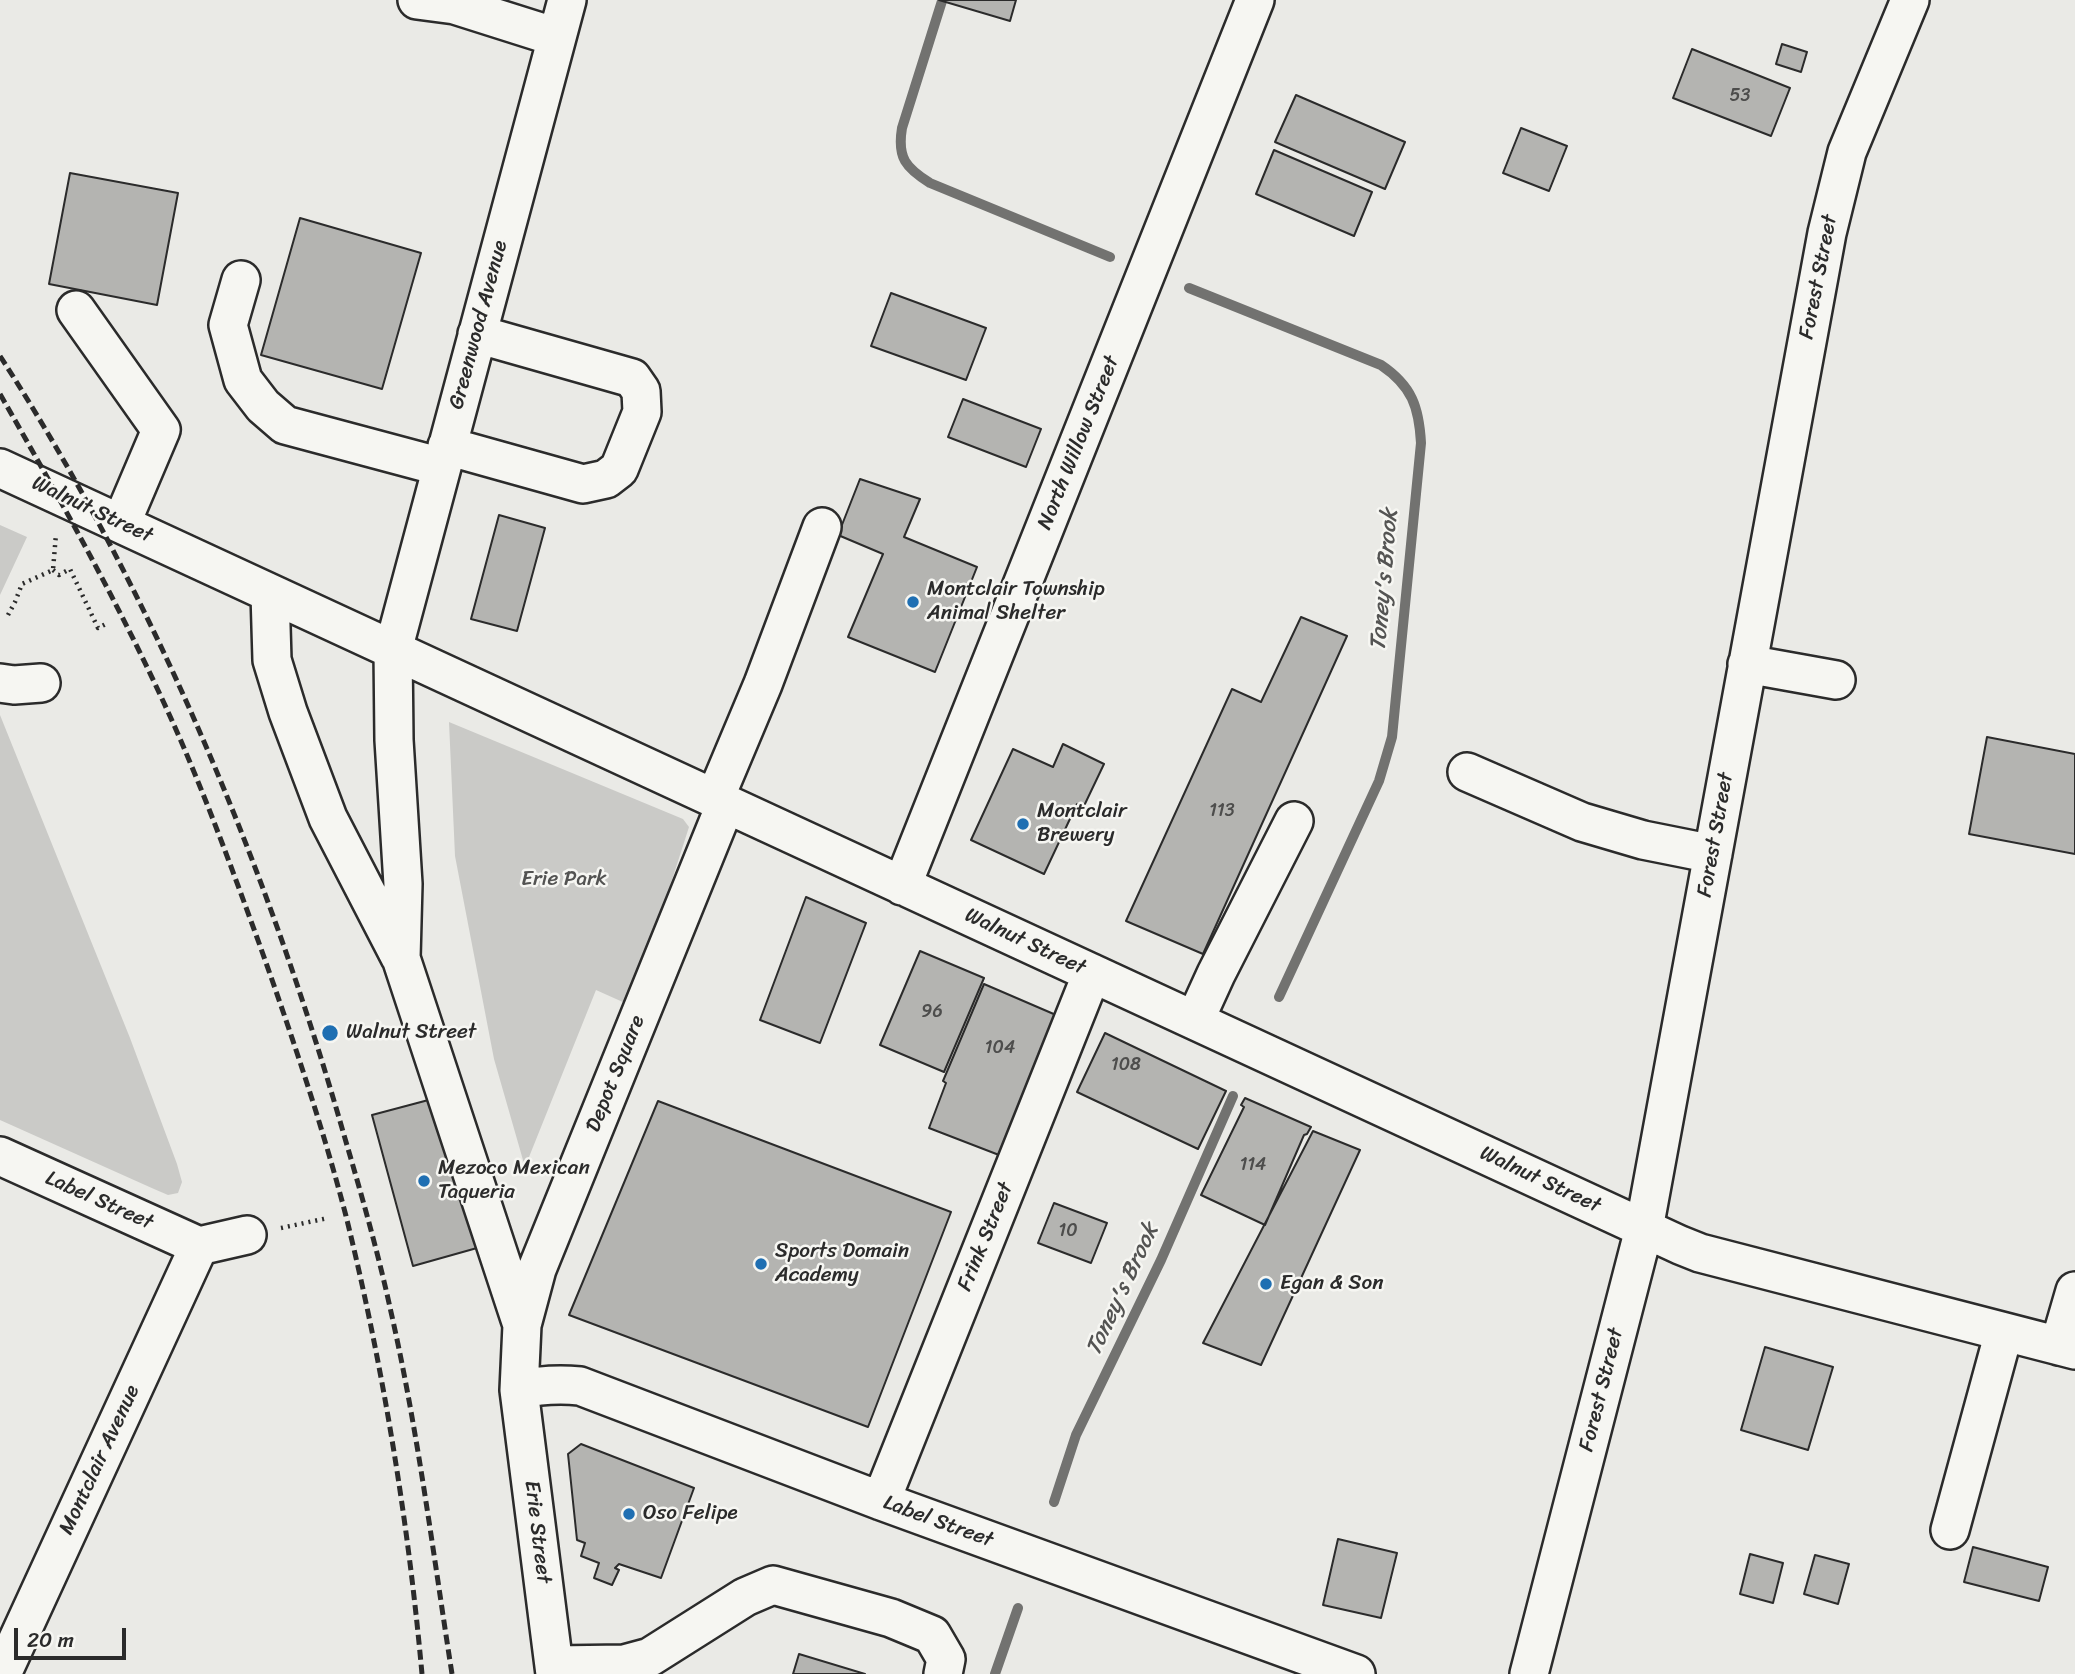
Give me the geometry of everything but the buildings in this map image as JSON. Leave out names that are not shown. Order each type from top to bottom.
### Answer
[{"type":"street","points":[[417,0],[455,5],[556,37]]},
{"type":"street","name":"Greenwood Avenue","points":[[401,958],[403,884],[394,740],[393,650],[567,0]]},
{"type":"street","name":"North Willow Street","points":[[902,886],[1255,0]]},
{"type":"street","name":"Forest Street","points":[[1529,1674],[1644,1229],[1827,233],[1847,152],[1910,0]]},
{"type":"street","points":[[241,280],[228,325],[243,380],[262,406],[285,425],[583,484],[606,479],[619,469],[642,412],[641,391],[632,377],[477,334]]},
{"type":"street","points":[[76,310],[161,430],[121,524]]},
{"type":"street","name":"Walnut Street","points":[[0,468],[1700,1253],[2067,1348]]},
{"type":"street","name":"Depot Square","points":[[519,1390],[522,1325],[537,1269],[721,801],[822,527]]},
{"type":"street","points":[[270,593],[272,660],[288,712],[328,818],[401,958],[522,1325]]},
{"type":"street","points":[[1748,664],[1836,680]]},
{"type":"street","points":[[0,683],[41,683]]},
{"type":"street","points":[[1468,772],[1582,822],[1643,840],[1713,854]]},
{"type":"street","points":[[1195,1020],[1218,969],[1294,821]]},
{"type":"street","name":"Frink Street","points":[[881,1501],[1091,973]]},
{"type":"street","name":"Label Street","points":[[0,1156],[199,1246]]},
{"type":"street","points":[[199,1246],[247,1236]]},
{"type":"street","name":"Montclair Avenue","points":[[2,1674],[199,1246]]},
{"type":"street","points":[[2067,1348],[2075,1291]]},
{"type":"street","points":[[1950,1530],[2004,1332]]},
{"type":"street","name":"Label Street","points":[[519,1390],[562,1384],[580,1386],[881,1501],[1356,1674]]},
{"type":"street","name":"Erie Street","points":[[519,1390],[554,1670]]},
{"type":"street","points":[[554,1670],[624,1664],[650,1657],[745,1597],[773,1585],[891,1618],[932,1635],[946,1659],[943,1674]]},
{"type":"path","points":[[53,570],[55,539]]},
{"type":"path","points":[[53,570],[59,575],[70,569],[98,628],[106,624]]},
{"type":"path","points":[[8,615],[16,603],[22,583],[53,570]]},
{"type":"path","points":[[247,1236],[328,1218]]},
{"type":"green space","points":[[0,525],[27,537],[0,595]]},
{"type":"green space","points":[[0,715],[130,1038],[177,1164],[182,1182],[178,1193],[168,1195],[0,1120]]},
{"type":"green space","name":"Erie Park","points":[[449,722],[683,819],[689,827],[661,914],[625,1003],[596,990],[525,1167],[494,1059],[455,856]]},
{"type":"waterway","name":"Toney's Brook","points":[[942,1],[902,128],[901,147],[905,161],[930,183],[1110,257]]},
{"type":"waterway","name":"Toney's Brook","points":[[1189,288],[1381,365],[1407,389],[1416,408],[1420,430],[1421,443],[1392,737],[1379,781],[1279,997]]},
{"type":"waterway","name":"Toney's Brook","points":[[1054,1502],[1076,1435],[1161,1260],[1233,1096]]},
{"type":"waterway","name":"Toney's Brook","points":[[995,1674],[1018,1608]]},
{"type":"railway","points":[[0,356],[107,539],[155,635],[200,733],[279,933],[344,1135],[386,1290],[417,1447],[452,1674]]},
{"type":"railway","points":[[0,394],[67,512],[169,714],[227,856],[306,1079],[346,1216],[372,1329],[402,1501],[422,1674]]},
{"type":"place","name":"Montclair Township Animal Shelter","points":[[913,602]]},
{"type":"place","name":"Montclair Brewery","points":[[1023,824]]},
{"type":"place","name":"Walnut Street","points":[[330,1033]]},
{"type":"place","name":"Mezoco Mexican Taqueria","points":[[424,1181]]},
{"type":"place","name":"Sports Domain Academy","points":[[761,1264]]},
{"type":"place","name":"Egan & Son","points":[[1266,1284]]},
{"type":"place","name":"Oso Felipe","points":[[629,1514]]}]
